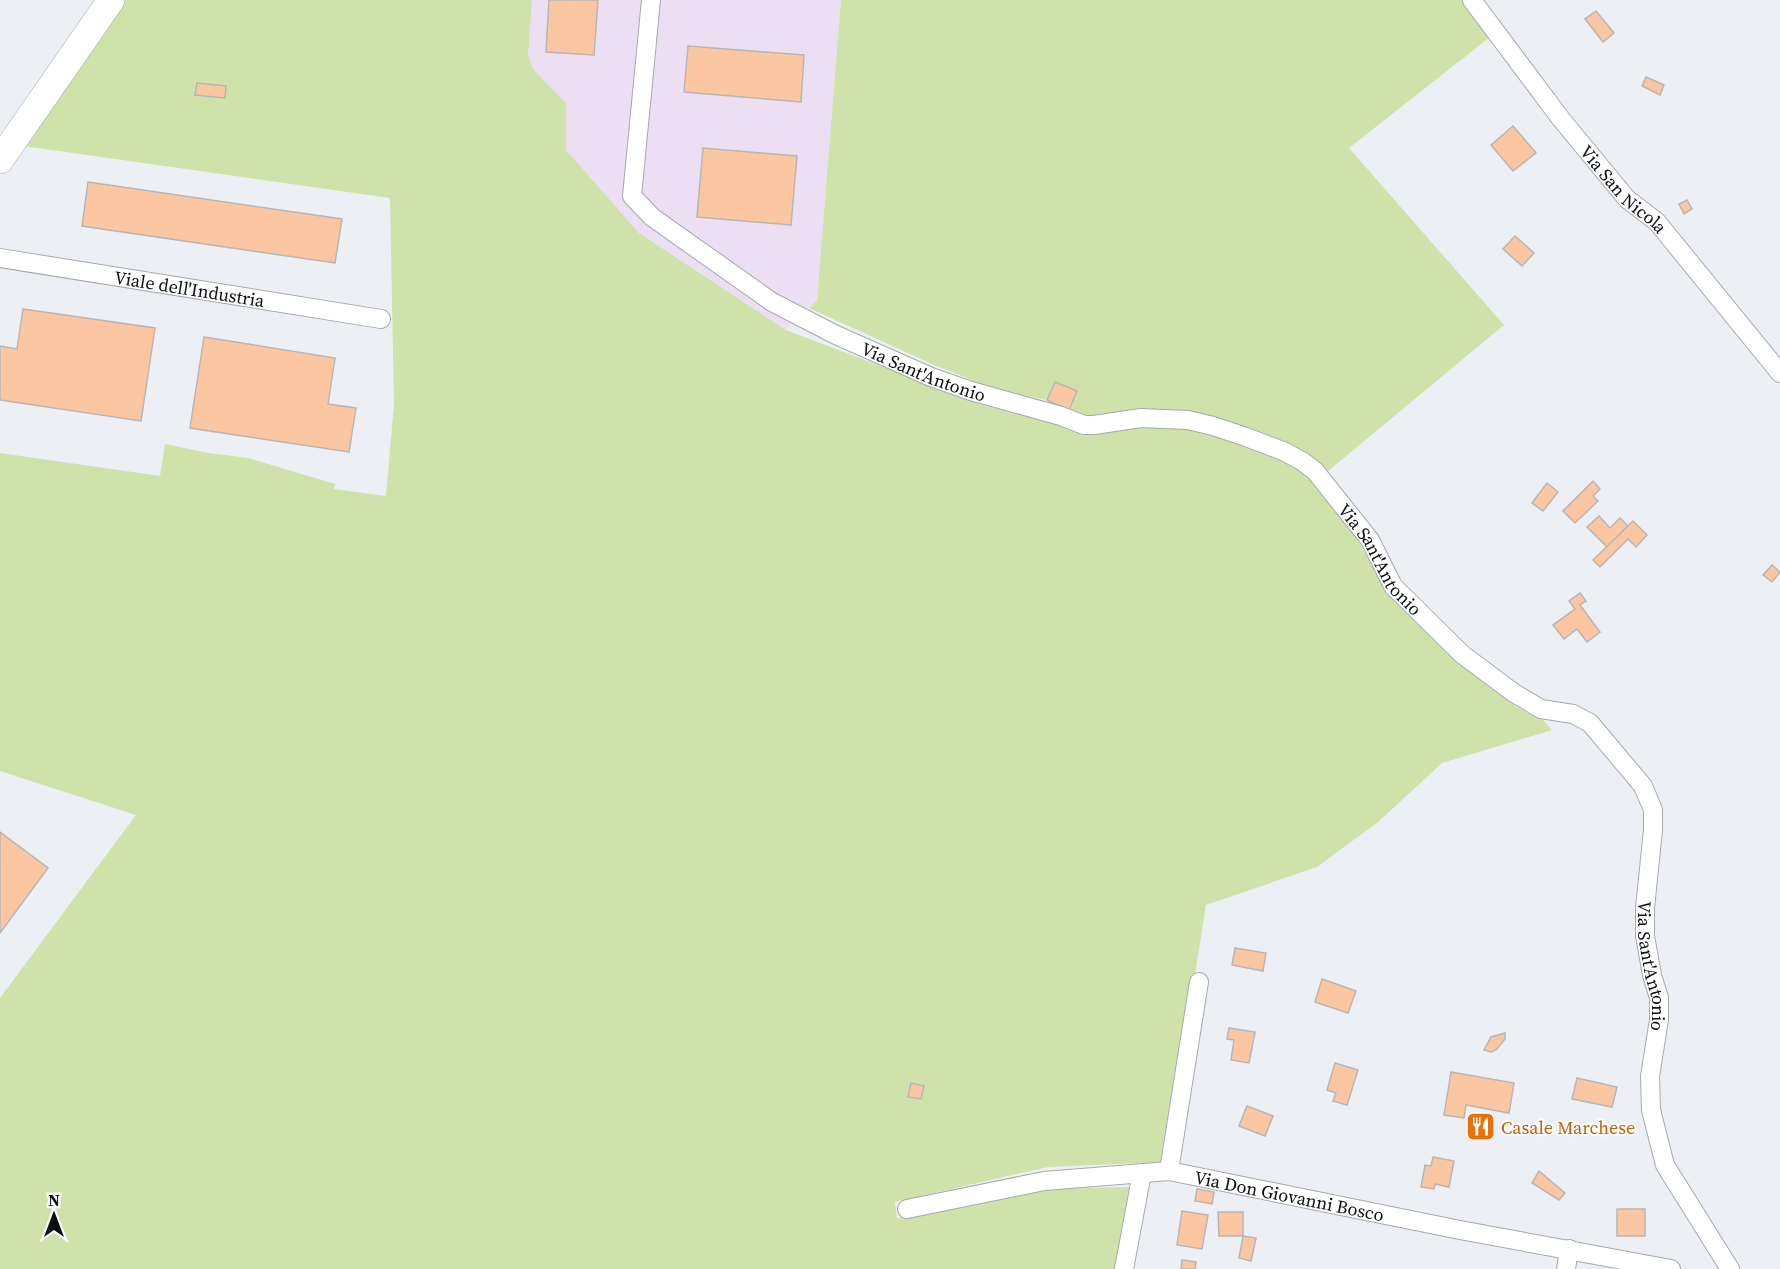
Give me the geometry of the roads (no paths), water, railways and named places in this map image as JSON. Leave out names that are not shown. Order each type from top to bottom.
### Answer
[{"type":"street","points":[[0,160],[111,0]]},
{"type":"street","name":"Via Sant'Antonio","points":[[651,0],[632,196],[651,217],[772,302],[836,335],[931,377],[971,391],[1062,416],[1084,425],[1141,418],[1188,420],[1246,437],[1302,460],[1315,471],[1370,540],[1393,586],[1463,655],[1514,693],[1541,709],[1573,714],[1590,723],[1643,786],[1653,810],[1645,936],[1659,998],[1659,1020],[1650,1076],[1651,1110],[1665,1165],[1730,1269]]},
{"type":"street","name":"Via San Nicola","points":[[1472,0],[1576,137],[1627,199],[1657,222],[1780,374]]},
{"type":"street","name":"Viale dell'Industria","points":[[0,258],[381,319]]},
{"type":"street","points":[[1169,1171],[1199,982]]},
{"type":"street","name":"Via Don Giovanni Bosco","points":[[907,1209],[1044,1181],[1169,1171],[1460,1230],[1671,1269]]},
{"type":"street","points":[[1124,1269],[1142,1173]]},
{"type":"street","points":[[1566,1269],[1569,1250]]},
{"type":"place","name":"Casale Marchese","points":[[1480,1127]]}]
